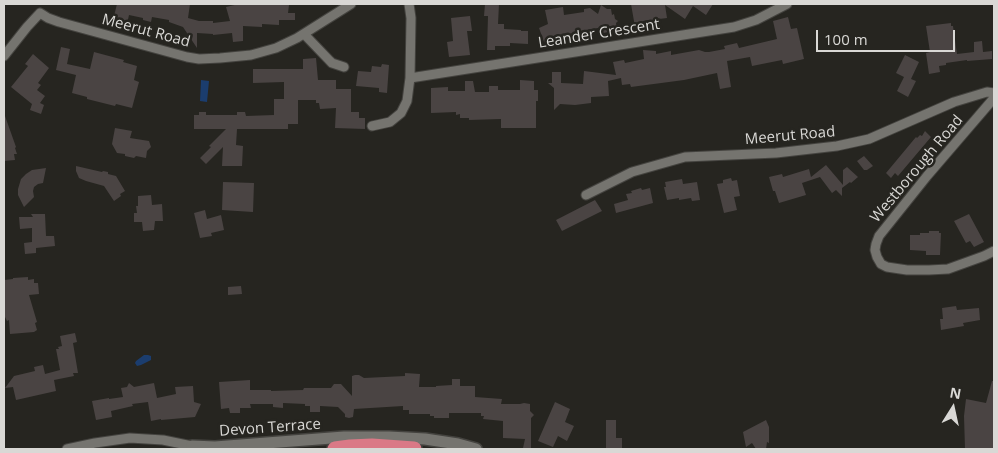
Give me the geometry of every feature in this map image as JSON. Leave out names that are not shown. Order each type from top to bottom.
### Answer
[{"type":"highway","points":[[334,449],[372,446],[414,449]]},
{"type":"street","name":"Meerut Road","points":[[4,56],[38,8],[48,18],[65,24],[199,59],[226,58],[276,48],[304,34],[351,4]]},
{"type":"street","points":[[372,126],[390,122],[401,113],[407,101],[410,78],[411,18],[409,4]]},
{"type":"street","name":"Leander Crescent","points":[[410,78],[734,27],[756,20],[788,4]]},
{"type":"street","points":[[304,34],[332,63],[344,67]]},
{"type":"street","name":"Meerut Road","points":[[586,195],[632,172],[686,157],[776,153],[838,146],[869,139],[954,102],[987,92],[994,93]]},
{"type":"street","name":"Westborough Road","points":[[994,98],[927,176],[879,236],[875,250],[876,257],[881,264],[887,267],[907,270],[948,269],[994,251]]},
{"type":"street","name":"Devon Terrace","points":[[67,449],[130,438],[163,440],[192,447],[214,447],[344,437],[425,439],[476,449]]},
{"type":"water","points":[[201,80],[209,81],[207,102],[200,101]]},
{"type":"water","points":[[144,355],[151,356],[151,360],[137,366],[136,361]]},
{"type":"building","points":[[117,4],[190,4],[188,18],[199,21],[213,21],[213,23],[230,21],[226,7],[239,4],[289,5],[288,13],[295,13],[295,20],[279,20],[279,25],[262,24],[262,27],[243,26],[243,41],[233,42],[232,33],[213,35],[197,33],[197,48],[183,27],[169,22],[169,20],[152,17],[151,22],[129,15],[127,24],[113,20]]},
{"type":"building","points":[[485,4],[499,4],[498,24],[504,24],[504,29],[528,31],[528,44],[510,43],[510,46],[495,46],[495,50],[487,50],[488,16],[484,16]]},
{"type":"building","points":[[631,4],[713,4],[706,15],[693,6],[685,19],[665,5],[667,18],[643,21],[643,25],[635,27]]},
{"type":"building","points":[[601,5],[611,9],[612,15],[614,14],[615,19],[618,21],[616,23],[617,30],[599,34],[598,28],[573,32],[544,42],[539,28],[548,24],[545,10],[563,7],[564,15],[584,12],[584,9],[590,8],[598,14]]},
{"type":"building","points":[[470,16],[472,31],[467,31],[470,55],[449,57],[447,42],[453,41],[451,18]]},
{"type":"building","points":[[788,17],[791,29],[797,28],[804,59],[783,64],[782,60],[752,66],[750,57],[727,61],[731,87],[720,89],[717,73],[684,80],[631,87],[630,84],[622,85],[621,78],[608,81],[609,96],[591,97],[591,103],[560,104],[554,110],[554,88],[548,83],[552,83],[552,72],[561,72],[561,83],[583,84],[584,71],[616,75],[613,62],[624,60],[625,63],[644,59],[643,50],[656,51],[656,54],[671,51],[671,55],[699,50],[709,52],[725,49],[724,46],[737,43],[739,48],[777,39],[773,21]]},
{"type":"building","points":[[951,23],[957,54],[974,52],[974,42],[982,41],[983,52],[992,51],[992,59],[946,63],[946,65],[939,66],[940,72],[929,74],[926,53],[930,52],[926,26]]},
{"type":"building","points":[[61,47],[70,49],[67,64],[90,69],[94,52],[124,60],[123,62],[137,66],[134,80],[139,82],[132,108],[87,99],[87,97],[72,93],[76,75],[56,70]]},
{"type":"building","points":[[33,54],[49,68],[38,83],[41,85],[37,90],[45,96],[40,103],[44,105],[41,114],[30,110],[32,104],[11,87],[28,66],[25,64]]},
{"type":"building","points":[[905,55],[919,62],[911,79],[916,81],[908,97],[897,91],[904,77],[896,73]]},
{"type":"building","points":[[316,58],[318,80],[336,80],[336,89],[351,89],[351,112],[359,112],[359,118],[365,118],[365,129],[335,128],[336,108],[320,109],[319,103],[316,103],[316,100],[298,100],[298,124],[288,124],[288,129],[237,129],[236,145],[243,146],[242,166],[222,166],[223,147],[206,164],[200,158],[226,129],[194,129],[194,115],[199,115],[199,112],[206,112],[206,115],[237,115],[237,112],[245,112],[246,116],[274,115],[274,99],[284,99],[284,82],[253,83],[253,69],[303,69],[303,59]]},
{"type":"building","points":[[382,64],[389,65],[387,93],[379,92],[379,88],[356,86],[358,71],[371,72],[372,66],[381,67]]},
{"type":"building","points":[[520,80],[534,81],[534,90],[538,90],[536,128],[501,128],[501,119],[469,120],[469,118],[460,118],[460,114],[456,115],[456,112],[431,113],[431,88],[448,87],[448,91],[465,91],[465,81],[473,81],[475,92],[489,92],[489,86],[498,86],[498,90],[520,90]]},
{"type":"building","points":[[4,116],[16,147],[17,154],[14,154],[15,160],[4,161]]},
{"type":"building","points":[[115,128],[132,131],[130,138],[149,141],[151,147],[147,151],[146,158],[136,156],[134,158],[117,153],[112,144]]},
{"type":"building","points":[[925,131],[931,137],[898,176],[895,173],[891,178],[886,173],[916,137],[922,136]]},
{"type":"building","points":[[864,156],[873,166],[867,170],[864,170],[857,161]]},
{"type":"building","points":[[826,165],[843,185],[843,170],[847,167],[858,177],[842,188],[842,196],[836,190],[832,193],[820,177],[802,183],[806,195],[779,203],[769,177],[782,174],[783,177],[809,169],[811,177]]},
{"type":"building","points":[[76,166],[108,172],[108,174],[116,176],[125,191],[114,201],[104,186],[79,178]]},
{"type":"building","points":[[46,168],[43,183],[34,187],[34,197],[24,207],[18,195],[21,179],[32,170]]},
{"type":"building","points":[[731,178],[732,181],[737,180],[740,196],[734,197],[737,210],[724,213],[717,184]]},
{"type":"building","points":[[682,179],[683,184],[697,182],[700,200],[692,201],[691,198],[679,200],[679,198],[667,200],[664,187],[666,187],[665,182]]},
{"type":"building","points":[[223,182],[254,183],[253,212],[222,210]]},
{"type":"building","points":[[641,188],[642,190],[650,188],[653,203],[616,213],[614,204],[628,200],[626,194]]},
{"type":"building","points":[[151,195],[152,205],[162,204],[163,221],[155,221],[154,230],[143,231],[142,222],[134,222],[134,213],[137,213],[138,196]]},
{"type":"building","points":[[595,200],[602,211],[562,231],[556,220]]},
{"type":"building","points":[[205,210],[207,219],[221,215],[224,230],[211,233],[212,236],[200,238],[194,213]]},
{"type":"building","points":[[31,214],[45,214],[46,236],[54,236],[55,246],[36,248],[36,253],[25,254],[24,243],[32,242],[32,228],[20,229],[19,217],[33,217]]},
{"type":"building","points":[[969,214],[984,242],[974,247],[970,241],[966,243],[954,221]]},
{"type":"building","points":[[929,231],[939,231],[941,233],[940,255],[926,255],[926,251],[910,250],[910,235],[920,235],[920,233],[929,233]]},
{"type":"building","points":[[28,277],[28,280],[34,279],[34,283],[38,283],[39,294],[29,295],[37,322],[35,323],[37,330],[34,332],[10,334],[9,320],[7,321],[4,318],[4,280]]},
{"type":"building","points":[[241,286],[242,294],[228,295],[228,287]]},
{"type":"building","points":[[956,306],[957,310],[979,308],[980,320],[963,323],[964,326],[941,330],[942,308]]},
{"type":"building","points":[[75,333],[77,342],[73,343],[78,373],[73,373],[74,376],[54,380],[56,391],[16,400],[13,387],[5,388],[14,376],[35,371],[34,367],[43,365],[45,374],[60,370],[56,349],[62,346],[60,336]]},
{"type":"building","points":[[405,373],[420,374],[419,387],[452,385],[452,379],[460,379],[460,386],[475,386],[475,397],[502,399],[501,404],[530,404],[530,411],[534,415],[531,418],[531,449],[523,448],[525,439],[503,438],[503,421],[483,419],[484,416],[481,416],[481,413],[449,413],[449,418],[434,418],[430,414],[409,414],[409,410],[403,410],[403,406],[354,409],[353,417],[349,418],[345,417],[345,414],[338,407],[320,406],[320,412],[310,412],[310,406],[305,406],[305,404],[283,403],[283,408],[273,407],[273,404],[250,404],[251,408],[240,408],[240,413],[230,413],[229,408],[221,409],[219,382],[250,380],[250,390],[271,391],[331,388],[334,384],[341,384],[352,396],[352,376],[359,375],[364,378],[405,376]]},
{"type":"building","points":[[992,381],[994,381],[994,449],[965,449],[964,416],[966,399],[986,403]]},
{"type":"building","points":[[129,383],[134,387],[154,383],[157,398],[176,394],[175,387],[193,386],[194,402],[201,404],[195,417],[151,421],[148,402],[132,404],[133,406],[111,411],[112,417],[96,420],[92,401],[123,397],[121,388],[127,387]]},
{"type":"building","points":[[555,402],[570,409],[565,422],[574,426],[567,441],[558,436],[553,447],[538,441]]},
{"type":"building","points":[[606,420],[616,420],[616,438],[622,438],[622,449],[606,449]]},
{"type":"building","points":[[766,420],[769,427],[769,443],[767,442],[766,449],[756,449],[752,443],[746,447],[743,432]]}]
